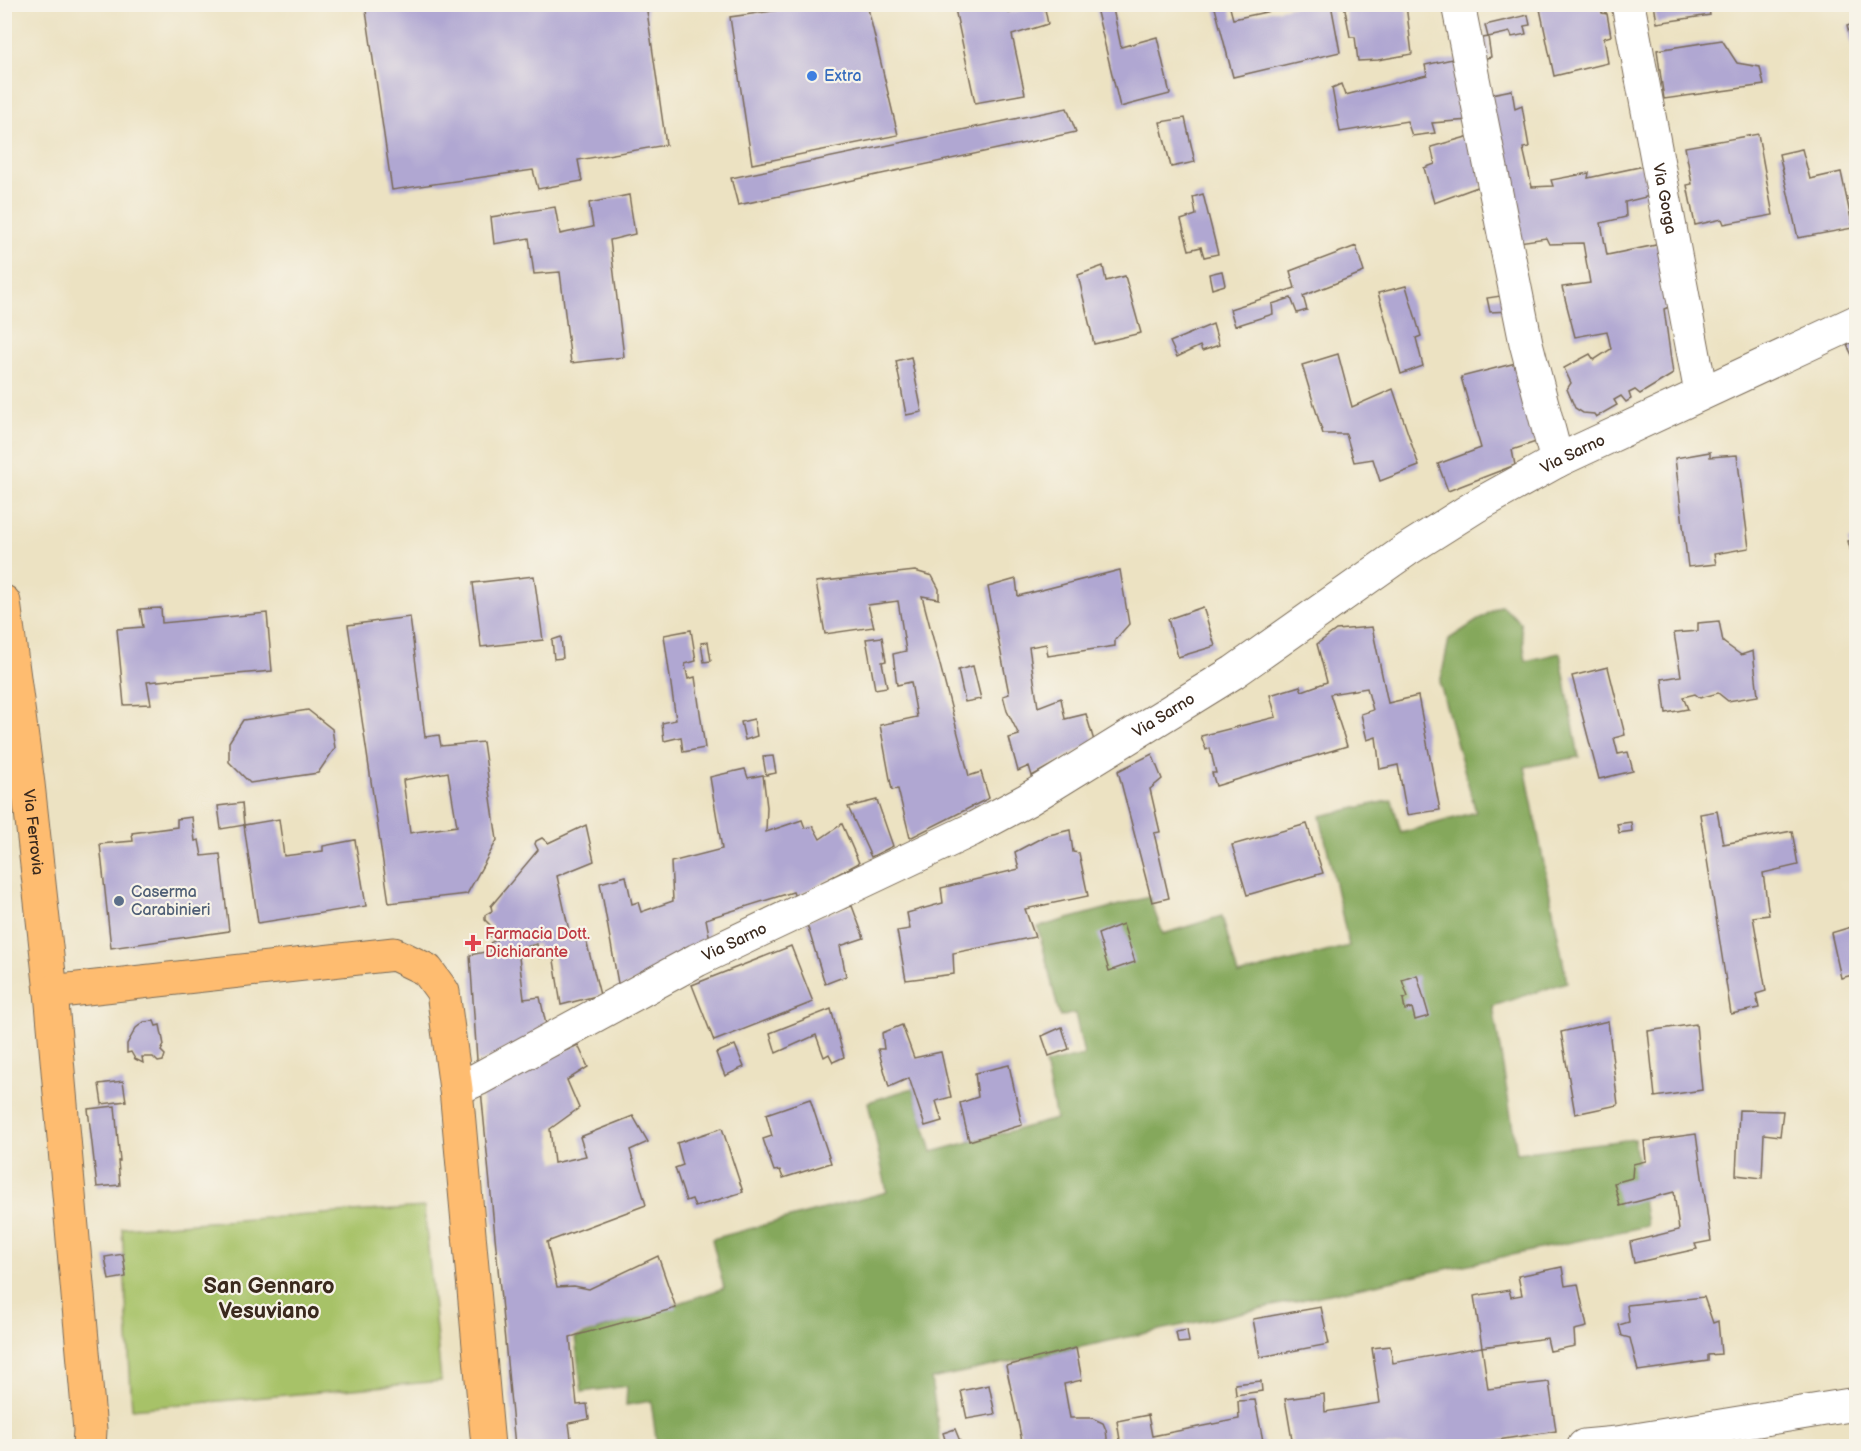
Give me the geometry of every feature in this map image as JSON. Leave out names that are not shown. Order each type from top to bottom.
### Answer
[{"type":"main road","name":"Via Ferrovia","points":[[4,602],[28,784],[51,992],[90,1430],[88,1446]]},
{"type":"main road","points":[[51,992],[394,954],[427,970],[443,992],[456,1089],[488,1446]]},
{"type":"street","points":[[1458,4],[1526,343],[1557,461]]},
{"type":"street","name":"Via Gorga","points":[[1628,4],[1701,393]]},
{"type":"street","name":"Via Sarno","points":[[456,1089],[697,960],[971,830],[1027,800],[1234,672],[1388,563],[1457,518],[1557,461],[1857,322]]},
{"type":"street","points":[[1584,1446],[1616,1445],[1857,1404]]},
{"type":"green space","points":[[1501,605],[1520,622],[1526,661],[1560,653],[1579,757],[1525,767],[1567,982],[1493,1006],[1517,1153],[1634,1139],[1647,1226],[931,1379],[941,1446],[657,1446],[651,1401],[626,1405],[627,1386],[582,1392],[575,1338],[724,1288],[712,1239],[887,1192],[868,1102],[913,1088],[932,1152],[1056,1119],[1045,1064],[1084,1055],[1075,1013],[1060,1017],[1038,927],[1149,897],[1163,934],[1222,916],[1238,975],[1349,946],[1320,816],[1392,800],[1401,833],[1476,812],[1440,684],[1449,639]]},
{"type":"green space","points":[[424,1207],[441,1381],[132,1409],[122,1228]]},
{"type":"building","points":[[365,4],[646,4],[666,145],[578,160],[582,181],[538,189],[533,170],[392,190]]},
{"type":"building","name":"Extra","points":[[821,4],[867,4],[898,135],[752,164],[730,17]]},
{"type":"building","points":[[954,4],[1007,4],[1009,13],[1044,4],[1048,24],[1012,35],[1025,94],[975,103]]},
{"type":"building","points":[[1095,4],[1112,4],[1121,47],[1157,37],[1170,94],[1120,107]]},
{"type":"building","points":[[1214,4],[1229,4],[1233,19],[1304,4],[1331,4],[1340,52],[1233,77]]},
{"type":"building","points":[[1344,4],[1406,5],[1412,54],[1358,61],[1355,37],[1350,37]]},
{"type":"building","points":[[1539,4],[1600,4],[1602,13],[1607,14],[1611,36],[1604,38],[1608,63],[1554,76]]},
{"type":"building","points":[[1654,4],[1708,4],[1710,15],[1657,23]]},
{"type":"building","points":[[1528,15],[1530,25],[1524,26],[1526,34],[1512,37],[1510,32],[1488,37],[1485,25]]},
{"type":"building","points":[[1856,23],[1856,61],[1847,26]]},
{"type":"building","points":[[1488,37],[1491,57],[1479,60],[1475,39]]},
{"type":"building","points":[[1722,40],[1737,63],[1760,67],[1764,85],[1664,99],[1657,50]]},
{"type":"building","points":[[1457,58],[1469,120],[1432,123],[1435,133],[1412,136],[1407,121],[1340,132],[1332,88],[1341,84],[1345,95],[1427,75],[1425,65]]},
{"type":"building","points":[[1512,90],[1515,109],[1522,106],[1529,147],[1523,148],[1532,187],[1553,186],[1551,180],[1589,173],[1588,178],[1644,166],[1650,196],[1625,202],[1626,217],[1601,223],[1607,255],[1661,244],[1674,305],[1664,309],[1673,374],[1640,394],[1635,390],[1629,393],[1631,399],[1626,402],[1621,396],[1614,400],[1617,405],[1596,417],[1594,414],[1583,413],[1575,408],[1567,389],[1571,383],[1564,368],[1590,354],[1594,360],[1611,349],[1607,331],[1575,337],[1562,287],[1590,283],[1583,243],[1549,244],[1546,238],[1519,242],[1486,95]]},
{"type":"building","points":[[1067,108],[1076,132],[738,205],[731,178]]},
{"type":"building","points":[[1185,118],[1195,162],[1171,167],[1160,122]]},
{"type":"building","points":[[1758,134],[1773,215],[1724,224],[1722,219],[1695,225],[1687,185],[1692,184],[1685,147]]},
{"type":"building","points":[[1470,136],[1483,185],[1434,203],[1424,168],[1435,164],[1431,147]]},
{"type":"building","points":[[1802,149],[1810,179],[1841,172],[1853,228],[1798,238],[1779,154]]},
{"type":"building","points":[[1203,194],[1218,254],[1204,257],[1201,247],[1189,250],[1181,220],[1196,215],[1193,197]]},
{"type":"building","points":[[629,195],[635,234],[610,240],[624,357],[571,363],[560,272],[534,274],[529,238],[494,244],[491,217],[555,207],[560,234],[593,227],[589,203]]},
{"type":"building","points":[[1356,246],[1364,272],[1303,296],[1307,310],[1297,313],[1291,298],[1272,304],[1273,314],[1235,326],[1230,309],[1295,288],[1290,271]]},
{"type":"building","points":[[1103,266],[1106,281],[1125,276],[1141,333],[1094,344],[1078,275]]},
{"type":"building","points":[[1222,271],[1225,285],[1212,289],[1209,274]]},
{"type":"building","points":[[1406,286],[1421,336],[1416,338],[1423,366],[1401,374],[1378,293]]},
{"type":"building","points":[[1507,295],[1510,311],[1490,312],[1487,298]]},
{"type":"building","points":[[1213,324],[1219,345],[1202,351],[1200,346],[1177,357],[1170,342]]},
{"type":"building","points":[[1856,340],[1856,363],[1847,345]]},
{"type":"building","points":[[1338,354],[1352,407],[1393,389],[1419,466],[1380,481],[1373,459],[1354,462],[1346,434],[1323,434],[1302,365]]},
{"type":"building","points":[[911,357],[922,412],[906,415],[896,361]]},
{"type":"building","points":[[1516,363],[1539,441],[1512,450],[1515,465],[1448,491],[1438,464],[1481,448],[1461,377]]},
{"type":"building","points":[[1710,452],[1710,457],[1737,455],[1749,548],[1714,554],[1716,564],[1688,567],[1675,458]]},
{"type":"building","points":[[1856,539],[1856,570],[1848,541]]},
{"type":"building","points":[[1120,570],[1129,624],[1115,640],[1115,646],[1048,656],[1046,644],[1029,647],[1038,707],[1061,698],[1065,719],[1086,714],[1094,741],[1032,776],[1029,766],[1018,771],[1009,738],[1019,735],[1007,711],[1003,696],[1009,694],[988,587],[1016,579],[1018,596]]},
{"type":"building","points":[[915,571],[932,576],[939,589],[939,599],[922,596],[969,776],[981,772],[989,798],[910,838],[898,789],[892,790],[880,725],[917,717],[911,682],[897,685],[893,654],[906,651],[898,601],[868,605],[874,627],[825,634],[816,582]]},
{"type":"building","points":[[534,576],[543,640],[481,647],[473,583]]},
{"type":"building","points":[[1203,607],[1215,646],[1178,657],[1168,619]]},
{"type":"building","points":[[161,608],[162,623],[267,613],[272,671],[147,682],[151,704],[124,705],[117,629],[143,627],[140,609]]},
{"type":"building","points":[[410,617],[425,737],[439,735],[441,746],[483,742],[497,840],[467,894],[389,903],[348,625]],"holes":[[[448,772],[457,826],[410,833],[403,780]]]},
{"type":"building","points":[[1719,621],[1723,642],[1741,655],[1753,651],[1758,696],[1728,701],[1718,693],[1700,698],[1695,694],[1683,697],[1688,709],[1666,713],[1662,679],[1681,676],[1674,633],[1698,631],[1698,623]]},
{"type":"building","points":[[1372,627],[1388,703],[1418,696],[1440,810],[1407,815],[1398,765],[1380,769],[1376,737],[1367,740],[1361,714],[1373,710],[1367,688],[1330,694],[1347,746],[1216,786],[1212,773],[1216,773],[1210,748],[1206,750],[1201,736],[1276,717],[1270,695],[1300,686],[1302,691],[1327,682],[1317,644],[1336,630]]},
{"type":"building","points":[[691,630],[696,661],[685,664],[688,679],[695,677],[705,748],[683,752],[681,737],[664,741],[662,723],[676,720],[664,635]]},
{"type":"building","points":[[561,637],[563,658],[554,659],[552,640]]},
{"type":"building","points":[[882,637],[886,661],[882,662],[887,687],[875,689],[866,639]]},
{"type":"building","points":[[708,642],[711,661],[704,662],[701,643]]},
{"type":"building","points":[[973,666],[981,699],[965,702],[958,670]]},
{"type":"building","points":[[1608,667],[1625,735],[1614,738],[1618,754],[1628,752],[1633,771],[1599,779],[1572,676]]},
{"type":"building","points":[[308,710],[332,729],[335,748],[318,773],[250,783],[229,762],[229,742],[243,720]]},
{"type":"building","points":[[754,719],[757,736],[745,740],[741,722]]},
{"type":"building","points":[[1152,754],[1162,779],[1150,789],[1160,832],[1154,833],[1169,898],[1152,902],[1118,771]]},
{"type":"building","points":[[773,756],[776,773],[766,775],[763,757]]},
{"type":"building","points":[[745,769],[748,778],[763,775],[767,807],[766,832],[802,820],[805,828],[813,826],[820,839],[842,824],[859,863],[795,897],[793,892],[706,919],[711,945],[619,989],[600,883],[626,876],[632,904],[638,902],[641,912],[673,901],[671,862],[722,849],[710,777]]},
{"type":"building","points":[[877,800],[893,846],[871,857],[848,807]]},
{"type":"building","points":[[242,803],[244,825],[221,829],[218,806]]},
{"type":"building","points":[[1717,811],[1723,844],[1792,831],[1798,865],[1763,873],[1769,915],[1753,917],[1766,991],[1756,994],[1759,1008],[1731,1014],[1700,814]]},
{"type":"building","points":[[192,817],[195,841],[199,840],[202,856],[220,854],[229,931],[111,948],[100,844],[133,841],[132,833],[177,827],[177,819]]},
{"type":"building","points":[[279,819],[284,856],[323,851],[323,846],[355,840],[366,906],[258,923],[244,825]]},
{"type":"building","points":[[1631,822],[1632,831],[1619,833],[1617,824]]},
{"type":"building","points":[[1307,824],[1323,873],[1247,895],[1232,845]]},
{"type":"building","points":[[586,825],[594,861],[557,876],[571,940],[586,940],[600,995],[561,1005],[553,954],[539,958],[537,944],[518,949],[524,999],[540,997],[547,1029],[481,1062],[477,1060],[470,955],[490,951],[490,943],[496,940],[489,935],[493,928],[485,920],[485,915],[492,911],[491,906],[538,850],[536,841],[542,838],[548,843]]},
{"type":"building","points":[[1070,830],[1073,852],[1079,853],[1088,896],[1025,909],[1035,937],[953,953],[954,974],[906,980],[897,931],[910,929],[907,913],[943,903],[941,888],[1019,869],[1015,852],[1045,836]]},
{"type":"building","points":[[852,906],[864,938],[840,946],[846,976],[825,984],[806,921]]},
{"type":"building","points":[[1123,924],[1135,962],[1109,971],[1098,934]]},
{"type":"building","points":[[1851,927],[1856,974],[1841,978],[1831,933]]},
{"type":"building","points":[[791,946],[813,1002],[714,1041],[692,985]]},
{"type":"building","points":[[1417,975],[1429,1016],[1415,1020],[1412,1008],[1405,1010],[1403,999],[1408,997],[1402,980]]},
{"type":"building","points":[[831,1009],[844,1057],[833,1062],[829,1054],[824,1057],[816,1035],[776,1053],[770,1033]]},
{"type":"building","points":[[154,1021],[156,1026],[160,1025],[164,1045],[161,1051],[165,1055],[163,1061],[158,1062],[153,1057],[142,1057],[143,1063],[135,1059],[131,1052],[127,1053],[127,1044],[136,1028],[144,1022]]},
{"type":"building","points":[[1608,1021],[1618,1105],[1575,1114],[1561,1032]]},
{"type":"building","points":[[1696,1024],[1702,1090],[1655,1097],[1648,1031]]},
{"type":"building","points":[[902,1025],[914,1058],[941,1052],[951,1097],[936,1101],[942,1121],[925,1126],[909,1078],[889,1087],[878,1049],[884,1049],[882,1033]]},
{"type":"building","points":[[1062,1027],[1069,1049],[1049,1056],[1042,1036]]},
{"type":"building","points":[[578,1045],[588,1067],[567,1080],[579,1108],[550,1129],[554,1163],[586,1156],[580,1137],[633,1116],[648,1142],[630,1150],[646,1205],[547,1242],[557,1287],[574,1286],[589,1289],[658,1256],[676,1308],[570,1337],[577,1405],[587,1404],[589,1419],[569,1423],[572,1446],[515,1446],[481,1090]]},
{"type":"building","points":[[735,1045],[744,1067],[725,1076],[716,1053]]},
{"type":"building","points":[[1009,1065],[1022,1125],[969,1141],[960,1103],[978,1097],[975,1073]]},
{"type":"building","points":[[123,1081],[126,1101],[102,1104],[99,1084]]},
{"type":"building","points":[[810,1099],[831,1163],[783,1178],[780,1170],[774,1171],[763,1139],[772,1136],[766,1114]]},
{"type":"building","points":[[115,1106],[120,1185],[97,1187],[88,1109]]},
{"type":"building","points":[[1739,1110],[1783,1111],[1780,1136],[1764,1134],[1762,1178],[1736,1175]]},
{"type":"building","points":[[722,1128],[743,1192],[695,1207],[692,1199],[686,1201],[675,1168],[683,1165],[677,1143]]},
{"type":"building","points":[[1696,1134],[1711,1241],[1695,1244],[1697,1249],[1634,1263],[1630,1242],[1679,1230],[1674,1192],[1620,1206],[1614,1183],[1632,1178],[1633,1164],[1646,1161],[1644,1141]]},
{"type":"building","points":[[123,1254],[126,1277],[109,1280],[105,1257]]},
{"type":"building","points":[[1562,1267],[1565,1286],[1578,1284],[1587,1327],[1574,1330],[1575,1346],[1550,1351],[1547,1338],[1482,1347],[1474,1296],[1509,1290],[1511,1297],[1522,1295],[1518,1276]]},
{"type":"building","points":[[1704,1297],[1713,1323],[1718,1321],[1721,1354],[1708,1355],[1708,1361],[1638,1371],[1630,1338],[1622,1336],[1619,1325],[1629,1322],[1627,1305]]},
{"type":"building","points":[[1321,1307],[1329,1344],[1260,1357],[1253,1319]]},
{"type":"building","points":[[1187,1330],[1189,1342],[1178,1343],[1176,1332]]},
{"type":"building","points":[[1390,1346],[1393,1363],[1482,1347],[1488,1389],[1549,1382],[1556,1431],[1459,1446],[1293,1446],[1285,1399],[1324,1394],[1325,1412],[1380,1403],[1372,1348]]},
{"type":"building","points":[[1076,1348],[1082,1380],[1064,1384],[1070,1418],[1092,1418],[1103,1423],[1108,1446],[1023,1446],[1006,1366]]},
{"type":"building","points":[[1261,1381],[1262,1391],[1236,1395],[1235,1384]]},
{"type":"building","points":[[989,1385],[995,1414],[967,1419],[961,1391]]},
{"type":"building","points":[[1255,1400],[1264,1446],[1121,1446],[1117,1421],[1148,1415],[1152,1436],[1239,1419],[1238,1401]]},
{"type":"building","points":[[955,1429],[962,1446],[947,1446],[943,1433]]},
{"type":"place","name":"Extra","points":[[812,76]]},
{"type":"place","name":"Caserma Carabinieri","points":[[119,901]]},
{"type":"place","name":"Farmacia Dott. Dichiarante","points":[[473,943]]},
{"type":"district","name":"San Gennaro Vesuviano","points":[[269,1298]]}]
